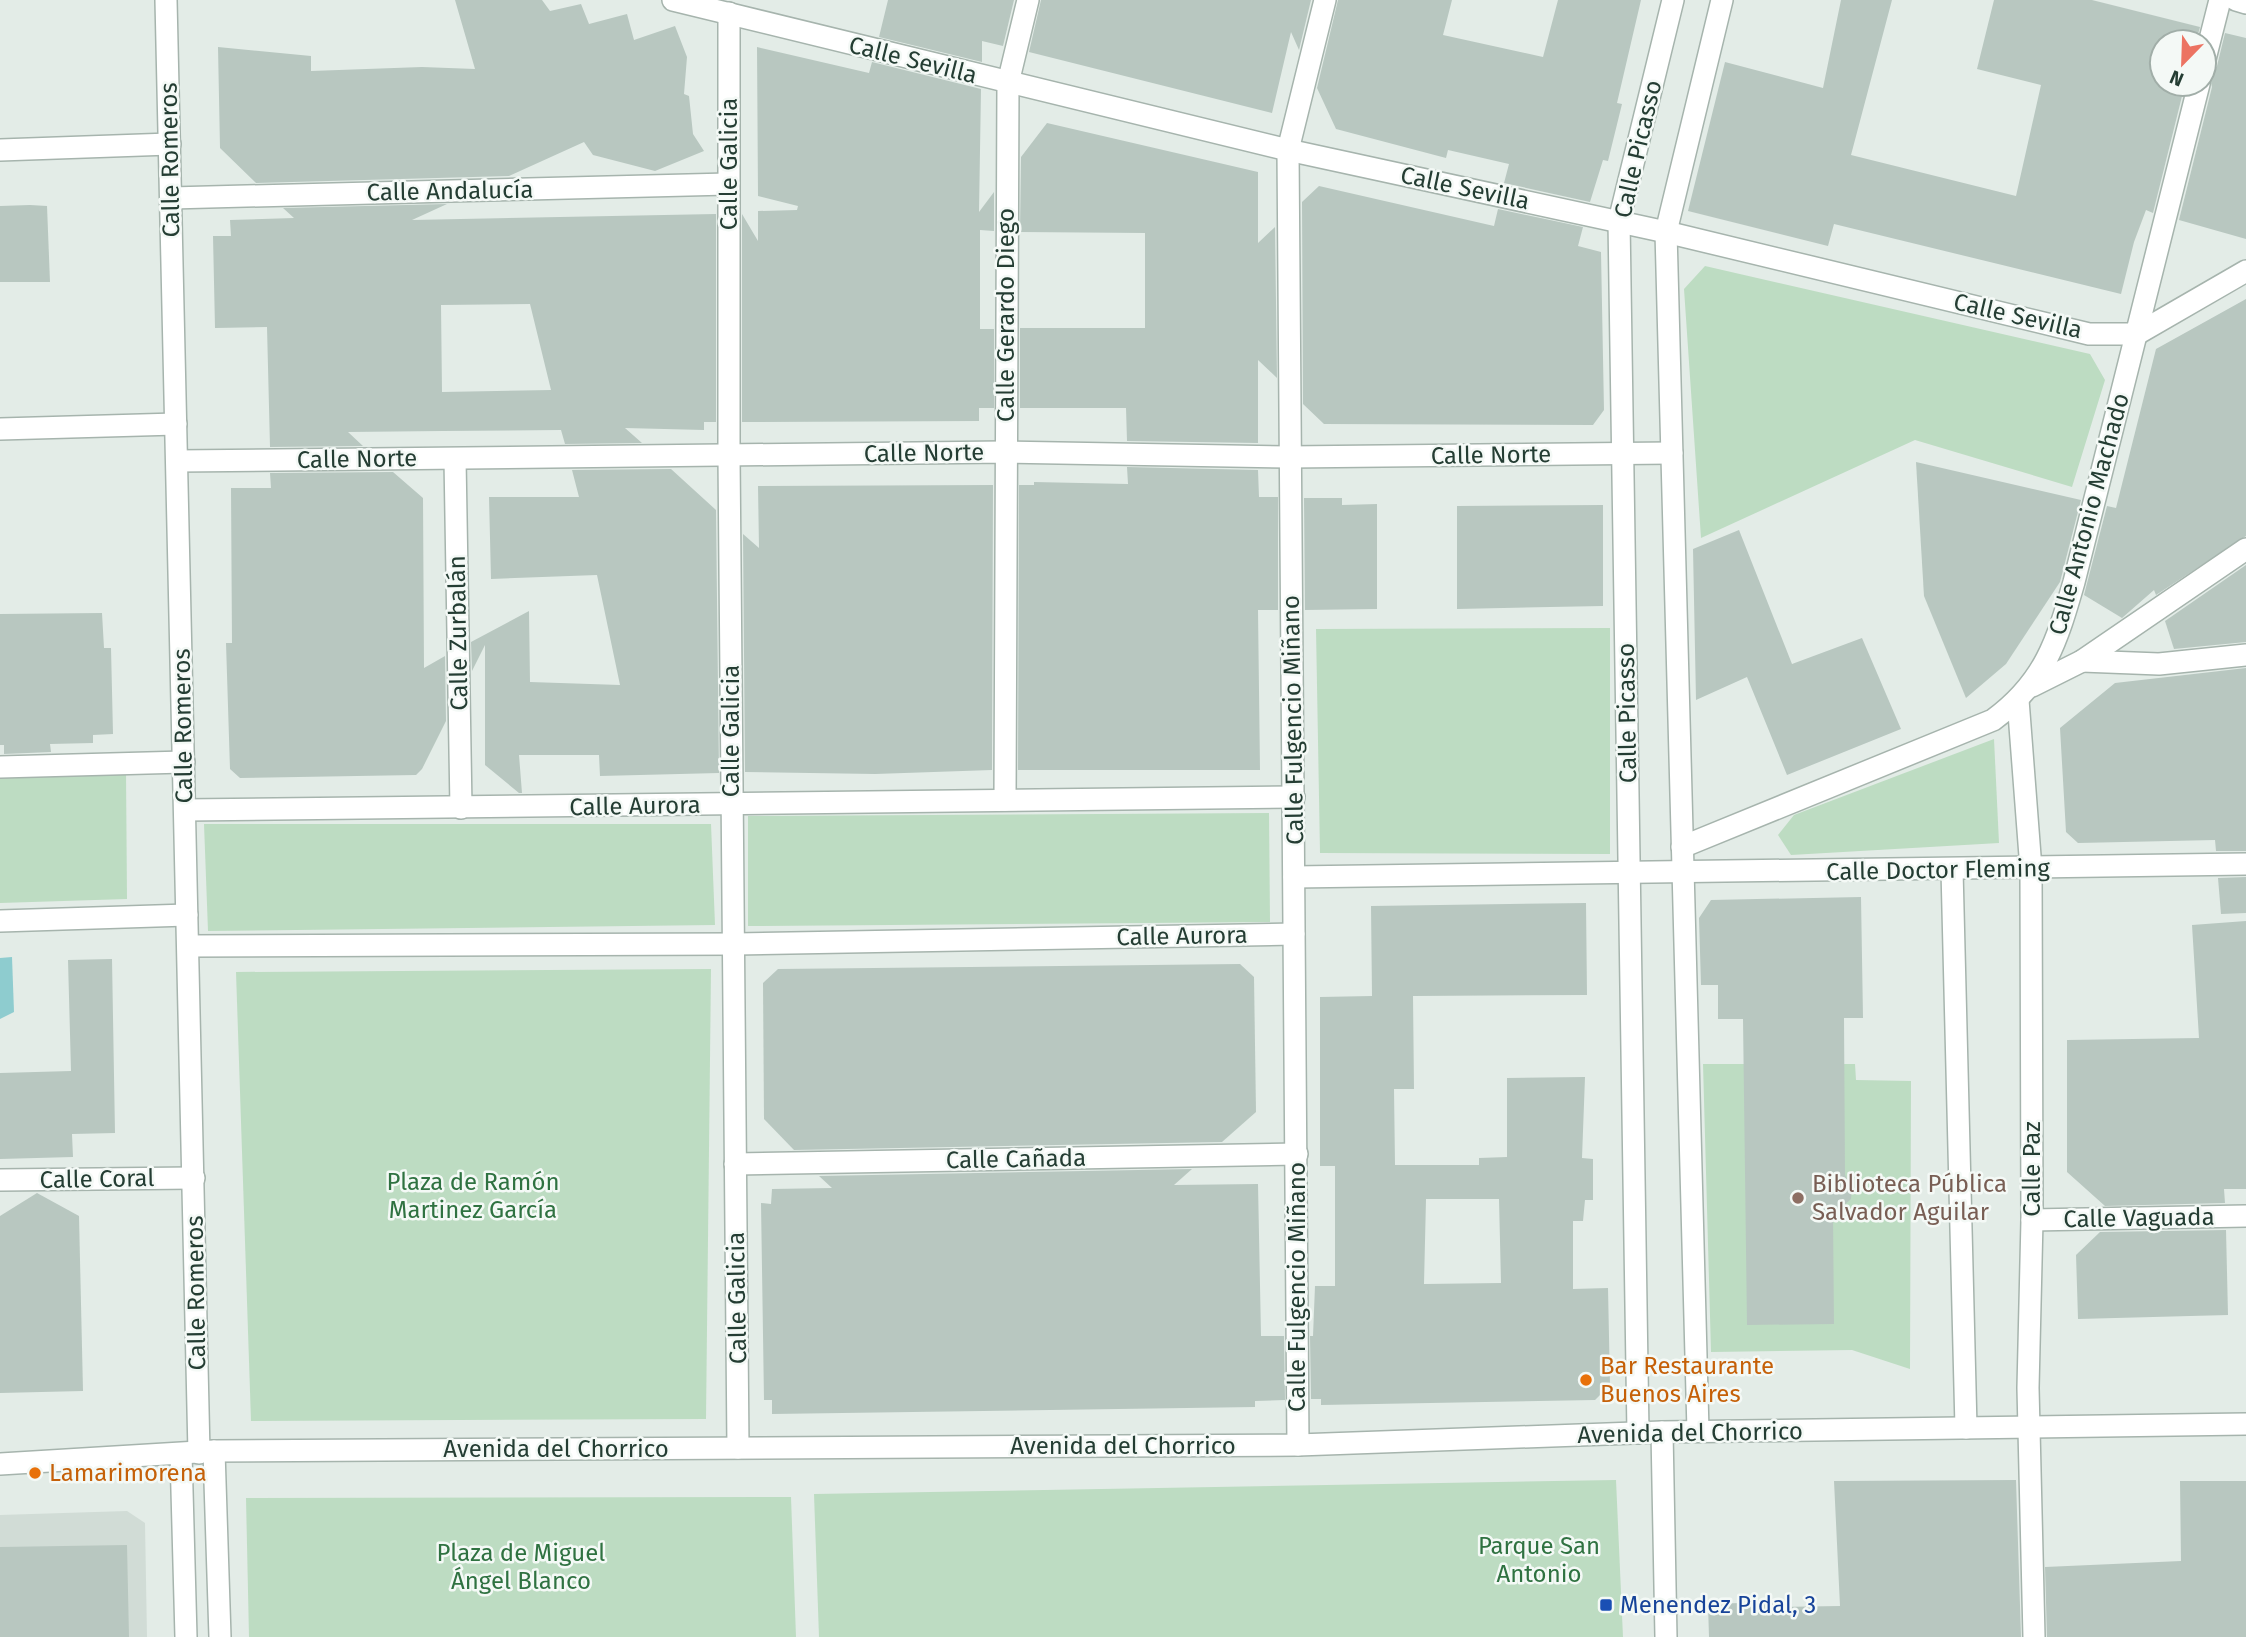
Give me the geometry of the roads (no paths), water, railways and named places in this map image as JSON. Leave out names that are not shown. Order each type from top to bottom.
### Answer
[{"type":"street","name":"Calle Romeros","points":[[166,0],[198,1453]]},
{"type":"street","name":"Calle Sevilla","points":[[673,0],[1288,150],[1666,232],[2089,334],[2137,334]]},
{"type":"street","name":"Calle Gerardo Diego","points":[[1005,800],[1007,83],[1028,0]]},
{"type":"street","name":"Calle Fulgencio Miñano","points":[[1298,1445],[1288,150],[1325,0]]},
{"type":"street","name":"Calle Picasso","points":[[1638,1433],[1619,222],[1673,0]]},
{"type":"street","name":"Calle Picasso","points":[[1698,1432],[1666,232],[1722,0]]},
{"type":"street","points":[[2213,28],[2220,0]]},
{"type":"street","points":[[2236,0],[2246,3]]},
{"type":"street","name":"Calle Galicia","points":[[729,13],[731,805],[736,944],[738,1448]]},
{"type":"street","name":"Calle Antonio Machado","points":[[1682,847],[1993,720],[2025,693],[2059,633],[2196,98]]},
{"type":"street","points":[[0,150],[170,144]]},
{"type":"street","name":"Calle Andalucía","points":[[171,198],[729,184]]},
{"type":"street","points":[[2137,334],[2246,271]]},
{"type":"street","points":[[0,429],[176,424]]},
{"type":"street","name":"Calle Norte","points":[[177,461],[1004,453],[1289,457],[1672,453]]},
{"type":"street","name":"Calle Zurbalán","points":[[455,459],[461,808]]},
{"type":"street","points":[[2025,693],[2082,662],[2246,549]]},
{"type":"street","points":[[2082,662],[2159,664],[2246,655]]},
{"type":"street","name":"Calle Paz","points":[[2025,693],[2031,869],[2032,1220],[2029,1427],[2034,1637]]},
{"type":"street","points":[[0,767],[184,762]]},
{"type":"street","name":"Calle Aurora","points":[[185,810],[1294,797]]},
{"type":"street","name":"Calle Doctor Fleming","points":[[1629,873],[2246,864]]},
{"type":"street","points":[[1952,870],[1966,1428]]},
{"type":"street","points":[[1294,877],[1629,873]]},
{"type":"street","points":[[0,921],[187,915]]},
{"type":"street","name":"Calle Aurora","points":[[188,946],[736,944],[1294,934]]},
{"type":"street","name":"Calle Cañada","points":[[735,1164],[1297,1154]]},
{"type":"street","name":"Calle Coral","points":[[0,1180],[194,1178]]},
{"type":"street","name":"Calle Vaguada","points":[[2032,1220],[2246,1216]]},
{"type":"street","name":"Avenida del Chorrico","points":[[0,1464],[198,1453],[1298,1445],[1662,1432],[2246,1424]]},
{"type":"street","points":[[1662,1432],[1666,1637]]},
{"type":"street","points":[[186,1637],[198,1453]]},
{"type":"street","points":[[198,1453],[220,1637]]},
{"type":"water","points":[[12,957],[14,1012],[0,1019],[0,958]]},
{"type":"place","name":"Biblioteca Pública Salvador Aguilar","points":[[1798,1198]]},
{"type":"place","name":"Bar Restaurante Buenos Aires","points":[[1586,1380]]},
{"type":"place","name":"Lamarimorena","points":[[35,1473]]},
{"type":"place","name":"Menendez Pidal, 3","points":[[1606,1605]]},
{"type":"park label","name":"Plaza de Ramón Martinez García","points":[[473,1196]]},
{"type":"park label","name":"Parque San Antonio","points":[[1539,1560]]},
{"type":"park label","name":"Plaza de Miguel Ángel Blanco","points":[[521,1567]]}]
